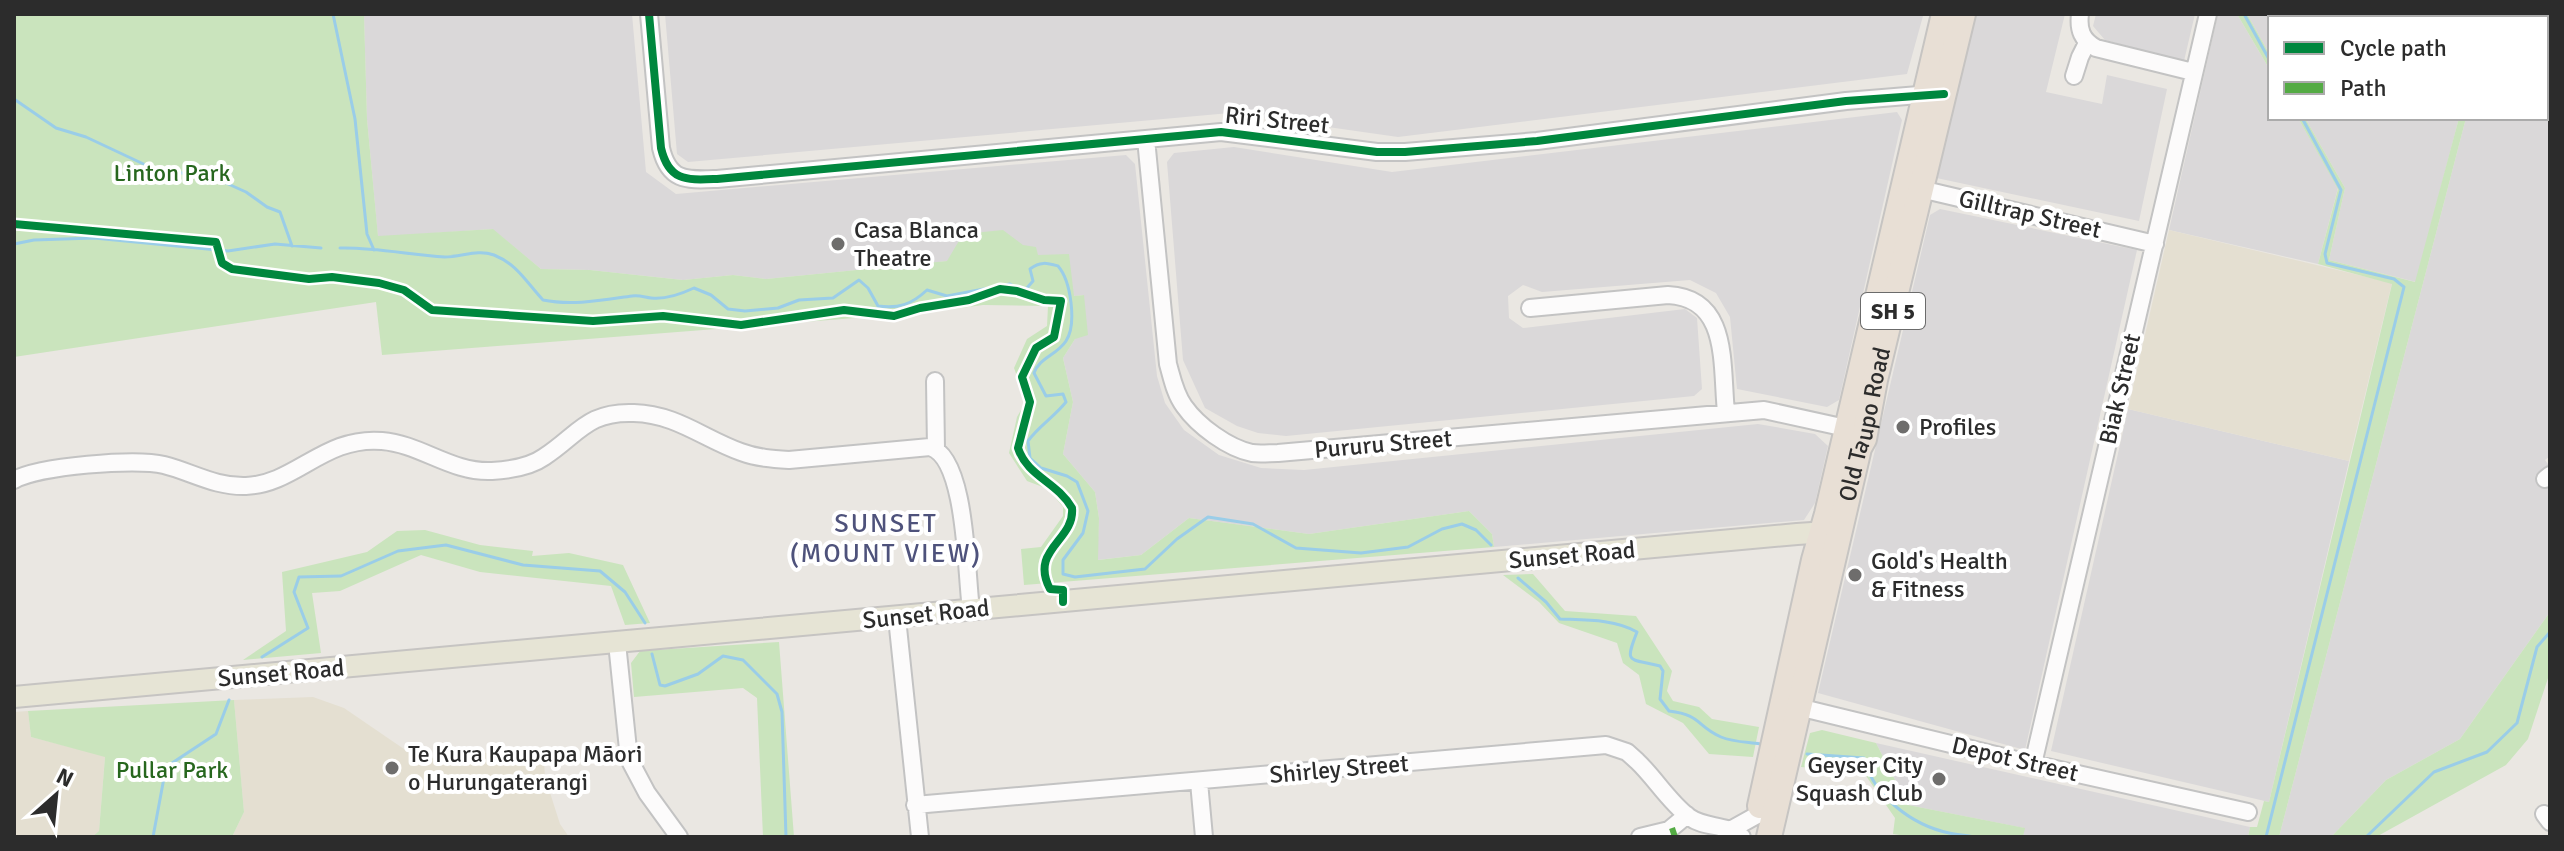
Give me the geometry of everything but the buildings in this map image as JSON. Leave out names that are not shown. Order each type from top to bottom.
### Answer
[{"type":"highway","name":"Old Taupo Road","points":[[1769,837],[1792,706],[1934,94],[1944,14]]},
{"type":"highway","name":"Old Taupo Road","points":[[1934,94],[1963,14]]},
{"type":"highway","name":"Old Taupo Road","points":[[1746,829],[1792,706]]},
{"type":"main road","name":"Sunset Road","points":[[14,697],[971,609],[1830,536]]},
{"type":"street","name":"Riri Street","points":[[649,14],[661,148],[667,167],[686,180],[1221,132],[1377,152],[1405,152],[1537,141],[1831,103],[1934,94]]},
{"type":"street","points":[[2080,14],[2081,34],[2087,43],[2111,53],[2193,72]]},
{"type":"street","name":"Biak Street","points":[[2033,764],[2208,14]]},
{"type":"street","points":[[2074,76],[2087,43]]},
{"type":"street","name":"Pururu Street","points":[[1146,139],[1168,364],[1174,387],[1184,406],[1202,425],[1230,444],[1252,453],[1278,453],[1764,410],[1856,431]]},
{"type":"street","name":"Gilltrap Street","points":[[1912,187],[2155,244]]},
{"type":"street","points":[[1530,308],[1668,295],[1695,300],[1712,316],[1718,333],[1726,412]]},
{"type":"street","points":[[935,381],[936,449],[948,464],[958,496],[971,609]]},
{"type":"street","points":[[14,480],[34,472],[150,462],[173,467],[207,481],[250,486],[277,479],[333,448],[365,441],[395,443],[463,469],[494,471],[540,460],[585,424],[613,414],[632,412],[669,417],[720,444],[744,454],[766,458],[789,460],[936,449]]},
{"type":"street","points":[[897,618],[920,837]]},
{"type":"street","points":[[617,643],[629,759],[647,793],[679,837]]},
{"type":"street","name":"Depot Street","points":[[1792,706],[2248,812]]},
{"type":"street","name":"Shirley Street","points":[[915,805],[1606,745],[1627,752],[1687,815],[1707,824],[1746,829]]},
{"type":"street","points":[[1199,782],[1204,837]]},
{"type":"street","points":[[1640,837],[1674,832],[1687,815]]},
{"type":"shaded area","points":[[364,14],[632,14],[646,172],[676,194],[1126,155],[1135,164],[1157,376],[1165,403],[1184,430],[1219,455],[1261,468],[1304,470],[1758,424],[1815,434],[1828,446],[1815,503],[1804,520],[1494,547],[1492,534],[1469,511],[1309,534],[1189,518],[1141,555],[1097,560],[1099,518],[1095,492],[1063,454],[1073,402],[1063,358],[1075,339],[1084,295],[1075,296],[948,261],[766,279],[733,275],[683,280],[590,270],[541,269],[492,229],[378,237],[367,119]]},
{"type":"shaded area","points":[[665,14],[1928,14],[1923,16],[1907,74],[1398,137],[1230,113],[688,162],[677,154]]},
{"type":"shaded area","points":[[1974,14],[2065,14],[2046,92],[2102,104],[2107,75],[2167,89],[2139,221],[1927,176]]},
{"type":"shaded area","points":[[2096,14],[2195,14],[2184,61],[2105,40],[2093,26]]},
{"type":"shaded area","points":[[2218,14],[2237,14],[2268,67],[2268,120],[2299,120],[2338,188],[2318,264],[2169,230]]},
{"type":"shaded area","points":[[2247,14],[2485,14],[2268,16],[2268,51]]},
{"type":"shaded area","points":[[2550,14],[2550,456],[2545,460],[2550,467],[2550,612],[2460,739],[2386,780],[2331,837],[2279,837],[2465,120],[2548,120],[2548,16],[2492,16]]},
{"type":"shaded area","points":[[1897,112],[1902,120],[1839,400],[1827,407],[1737,389],[1730,317],[1716,293],[1690,280],[1542,292],[1523,285],[1508,296],[1509,318],[1523,328],[1685,309],[1697,318],[1702,389],[1694,396],[1286,436],[1258,433],[1237,426],[1205,408],[1183,360],[1167,162],[1174,153],[1234,147],[1392,172]]},
{"type":"shaded area","points":[[2306,120],[2458,120],[2416,282],[2329,260],[2345,188]]},
{"type":"shaded area","points":[[1940,209],[2137,250],[2025,750],[1818,693],[1930,215]]},
{"type":"shaded area","points":[[2169,230],[2392,283],[2349,461],[2128,409]]},
{"type":"shaded area","points":[[2128,409],[2349,461],[2269,802],[2051,751]]},
{"type":"shaded area","name":"Te Kura Kaupapa Māori o Hurungaterangi","points":[[313,697],[344,708],[420,760],[543,747],[545,777],[560,824],[569,837],[232,837],[244,812],[234,700]]},
{"type":"shaded area","points":[[28,711],[31,737],[105,756],[99,831],[92,837],[14,837],[14,712]]},
{"type":"shaded area","points":[[1876,743],[2250,827],[2248,837],[2023,837],[2024,828],[1908,805]]},
{"type":"green space","name":"Linton Park","points":[[14,14],[364,14],[367,119],[378,236],[493,229],[541,269],[590,270],[683,280],[733,275],[766,279],[947,261],[963,234],[1003,230],[1023,245],[1036,247],[1038,255],[1069,254],[1074,296],[1084,295],[1088,335],[1075,339],[1063,358],[1073,402],[1063,454],[1095,492],[1099,518],[1098,560],[1141,555],[1189,518],[1309,534],[1469,511],[1492,534],[1494,547],[1024,585],[1021,549],[1041,547],[1063,516],[1063,507],[1048,489],[1027,481],[1009,453],[1017,417],[1026,401],[1014,368],[1027,339],[1047,326],[1048,306],[983,305],[932,312],[382,355],[376,302],[14,357]]},
{"type":"green space","points":[[2237,14],[2247,14],[2268,51],[2268,67]]},
{"type":"green space","points":[[2299,120],[2306,120],[2345,188],[2329,260],[2415,282],[2458,120],[2465,120],[2279,837],[2248,837],[2250,827],[2257,827],[2264,801],[2269,802],[2392,284],[2318,264],[2338,189]]},
{"type":"green space","points":[[425,530],[480,545],[533,551],[532,556],[569,553],[623,565],[650,623],[625,625],[611,586],[480,572],[421,555],[340,591],[312,593],[321,653],[243,660],[286,631],[282,572],[367,552],[397,531]]},
{"type":"green space","points":[[1533,574],[1565,611],[1636,616],[1672,671],[1667,691],[1673,701],[1699,707],[1712,719],[1759,727],[1753,757],[1709,754],[1683,723],[1646,704],[1639,675],[1623,663],[1617,643],[1559,623],[1539,602],[1503,575]]},
{"type":"green space","points":[[2550,612],[2550,672],[2528,739],[2506,765],[2376,837],[2331,837],[2386,780],[2460,739]]},
{"type":"green space","points":[[779,642],[794,837],[763,837],[757,698],[743,688],[634,697],[631,663],[640,651]]},
{"type":"green space","name":"Pullar Park","points":[[234,700],[244,812],[232,837],[92,837],[99,831],[105,757],[31,737],[28,711]]},
{"type":"green space","points":[[1822,730],[1876,743],[1908,805],[2025,828],[2023,837],[1912,837],[1893,834],[1895,818],[1864,773],[1801,767],[1810,733]]},
{"type":"waterway","points":[[333,14],[355,119],[367,234],[374,250]]},
{"type":"waterway","points":[[2244,14],[2268,57]]},
{"type":"waterway","points":[[14,99],[56,128],[86,137],[152,168],[217,179],[246,192],[280,212],[292,246]]},
{"type":"waterway","points":[[2266,837],[2404,287],[2394,279],[2327,263],[2325,254],[2341,190],[2303,120]]},
{"type":"waterway","points":[[14,244],[34,240],[94,238],[228,251],[275,244],[321,248]]},
{"type":"waterway","points":[[340,248],[445,257],[488,253],[515,269],[543,300],[554,302],[588,302],[635,296],[662,298],[694,288],[711,295],[728,309],[745,311],[778,308],[799,300],[833,298],[859,280],[868,288],[878,306],[886,307],[905,304],[927,290],[947,296],[1010,284],[1026,289],[1033,281],[1030,269],[1034,266],[1058,266],[1071,303],[1069,334],[1058,350],[1034,373],[1046,396],[1063,394],[1066,402],[1028,441],[1030,458],[1041,468],[1077,482],[1088,511],[1083,533],[1063,560],[1063,574],[1075,577],[1145,569],[1177,539],[1208,517],[1253,524],[1296,548],[1361,553],[1408,547],[1442,529],[1462,524],[1476,530],[1491,545]]},
{"type":"waterway","points":[[262,657],[308,628],[294,592],[299,577],[341,576],[398,551],[446,545],[523,565],[600,571],[625,592],[645,623]]},
{"type":"waterway","points":[[1518,578],[1560,619],[1610,622],[1637,632],[1630,655],[1636,660],[1660,666],[1663,671],[1660,699],[1669,711],[1693,718],[1721,737],[1760,744]]},
{"type":"waterway","points":[[2366,837],[2434,772],[2487,752],[2517,723],[2537,647],[2550,632]]},
{"type":"waterway","points":[[652,654],[660,685],[698,674],[723,656],[743,660],[777,694],[782,712],[786,837]]},
{"type":"waterway","points":[[153,837],[166,767],[216,734],[229,700]]},
{"type":"waterway","points":[[1807,754],[1864,758],[1876,785],[1908,816],[1935,829],[1974,837]]},
{"type":"marked path","points":[[1672,828],[1675,837]]},
{"type":"cycle path","points":[[649,14],[661,148],[664,159],[674,173],[688,179],[717,179],[1221,132],[1377,152],[1405,152],[1537,141],[1846,101],[1944,94]]},
{"type":"cycle path","points":[[14,224],[216,242],[222,263],[232,269],[309,279],[332,277],[379,283],[404,290],[432,310],[593,321],[663,316],[741,325],[844,310],[894,316],[969,300],[1000,289],[1061,301],[1054,337],[1036,348],[1022,377],[1030,402],[1018,448],[1028,466],[1072,508],[1067,529],[1045,564],[1050,589],[1063,590],[1063,602]]},
{"type":"place","name":"Casa Blanca Theatre","points":[[838,244]]},
{"type":"place","name":"Profiles","points":[[1903,427]]},
{"type":"place","name":"Gold's Health & Fitness","points":[[1855,575]]},
{"type":"place","name":"Te Kura Kaupapa Māori o Hurungaterangi","points":[[392,768]]},
{"type":"place","name":"Geyser City Squash Club","points":[[1939,779]]},
{"type":"district","name":"SUNSET (MOUNT VIEW)","points":[[886,538]]}]
